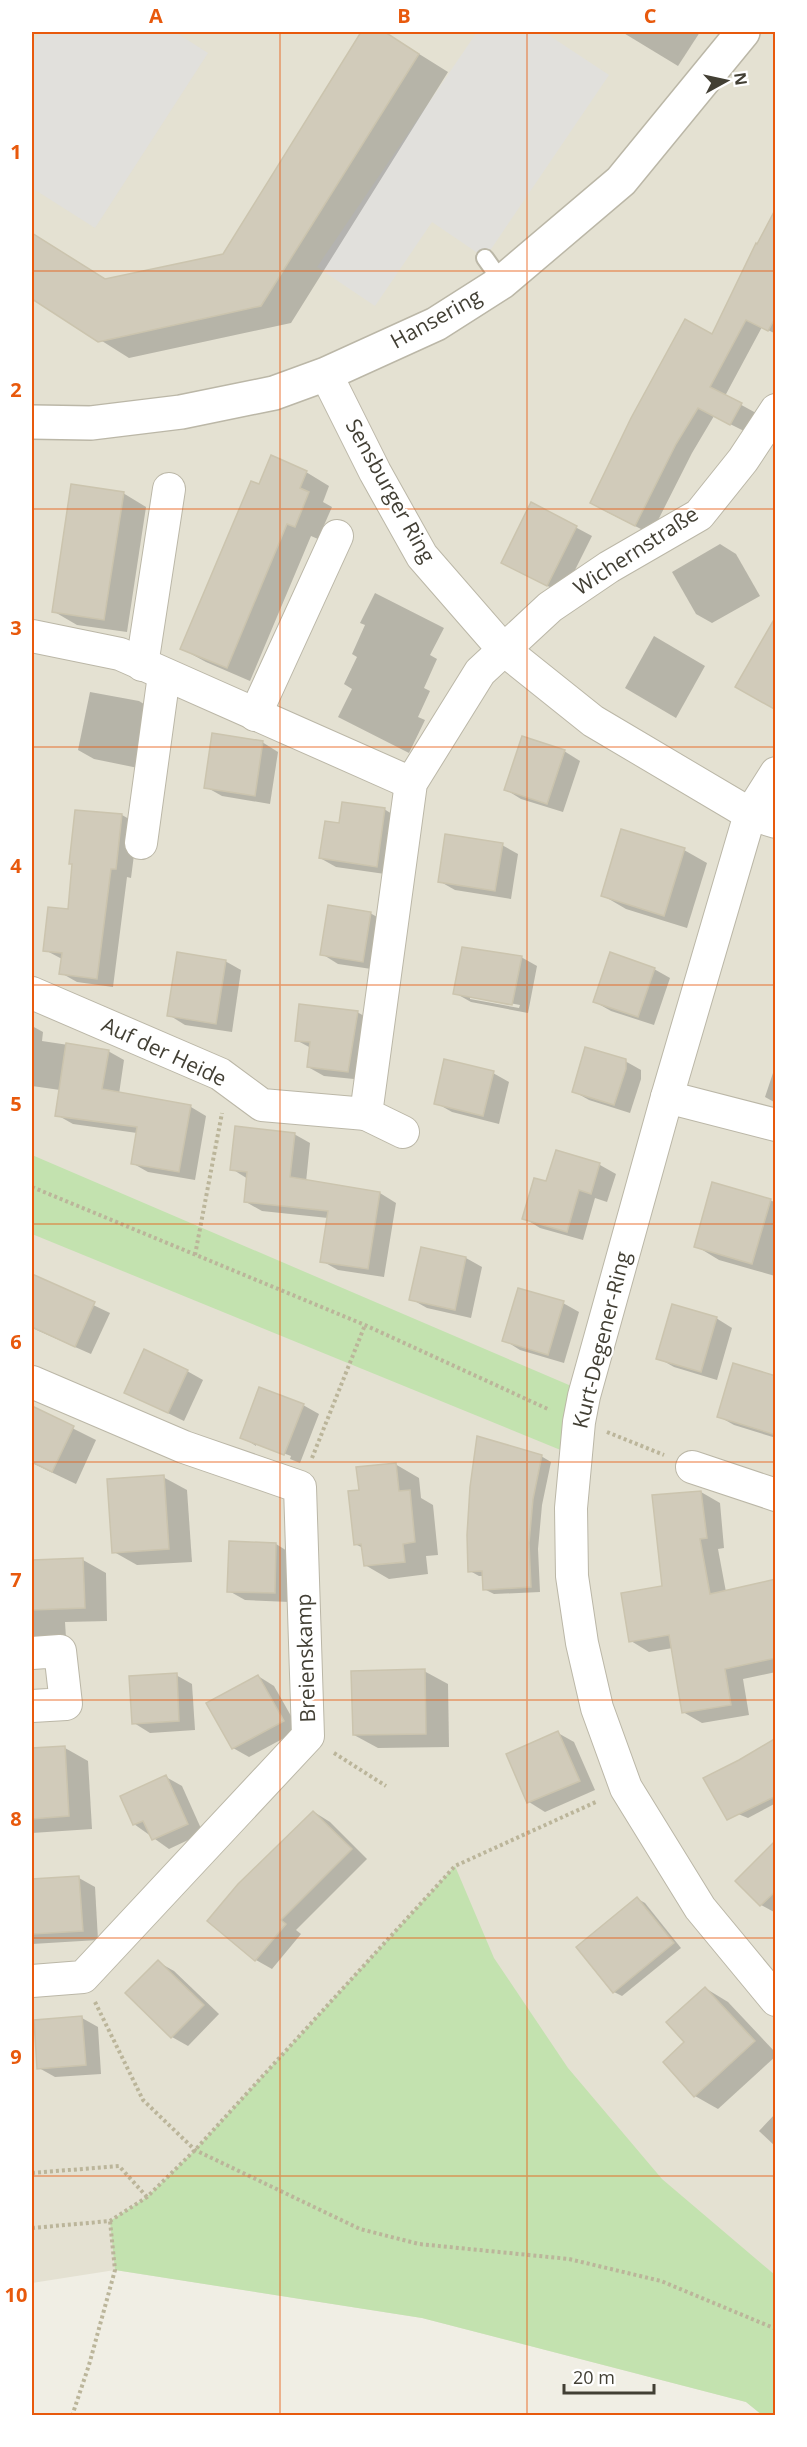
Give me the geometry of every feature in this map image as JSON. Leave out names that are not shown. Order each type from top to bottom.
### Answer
[{"type":"street","name":"Hansering","points":[[32,422],[91,423],[181,412],[274,393],[326,374],[436,324],[494,270],[621,181],[743,32]]},
{"type":"street","name":"Sensburger Ring","points":[[326,374],[375,472],[422,556],[503,649],[593,721],[763,818]]},
{"type":"street","name":"Wichernstraße","points":[[503,649],[550,607],[609,567],[699,514],[743,460],[776,410]]},
{"type":"street","points":[[141,843],[168,489]]},
{"type":"street","points":[[255,715],[337,536]]},
{"type":"street","points":[[32,636],[120,654],[411,783]]},
{"type":"street","points":[[366,1114],[411,783],[480,672],[503,649]]},
{"type":"street","points":[[763,818],[776,773]]},
{"type":"street","name":"Kurt-Degener-Ring","points":[[763,818],[667,1097],[584,1396],[579,1422],[571,1508],[572,1576],[582,1643],[597,1708],[626,1788],[700,1908],[776,2000]]},
{"type":"street","name":"Auf der Heide","points":[[32,993],[220,1074],[262,1105],[366,1114],[403,1132]]},
{"type":"street","points":[[667,1097],[776,1125]]},
{"type":"street","points":[[32,1382],[184,1447],[300,1487]]},
{"type":"street","points":[[692,1467],[776,1495]]},
{"type":"street","name":"Breienskamp","points":[[82,1977],[308,1736],[300,1487]]},
{"type":"street","points":[[32,1653],[60,1651],[66,1704],[32,1706]]},
{"type":"street","points":[[32,1981],[82,1977]]},
{"type":"path","points":[[195,1255],[228,1079]]},
{"type":"path","points":[[32,1187],[365,1325],[579,1422],[692,1467]]},
{"type":"path","points":[[300,1487],[365,1325]]},
{"type":"path","points":[[308,1736],[386,1786]]},
{"type":"path","points":[[32,2228],[110,2221],[147,2197],[195,2150],[455,1866],[626,1788]]},
{"type":"path","points":[[82,1977],[143,2100],[195,2150],[360,2229],[419,2244],[569,2259],[660,2281],[776,2329]]},
{"type":"path","points":[[32,2173],[119,2166],[147,2197]]},
{"type":"path","points":[[72,2415],[89,2365],[115,2270],[110,2221]]},
{"type":"shaded area","points":[[32,32],[775,32],[775,2415],[762,2415],[746,2402],[422,2318],[115,2270],[32,2283]]},
{"type":"shaded area","points":[[40,32],[175,32],[208,53],[95,228],[32,188],[32,45]]},
{"type":"shaded area","points":[[477,32],[544,32],[609,75],[485,258],[432,222],[375,306],[317,267]]},
{"type":"green space","points":[[32,1155],[576,1388],[563,1451],[32,1234]]},
{"type":"green space","points":[[455,1866],[494,1958],[568,2068],[662,2179],[775,2275],[775,2415],[762,2415],[746,2402],[422,2318],[115,2270],[110,2221],[147,2197],[195,2150]]},
{"type":"building","points":[[361,32],[385,32],[419,54],[261,306],[98,342],[32,299],[32,233],[105,279],[223,254]]},
{"type":"building","points":[[776,208],[776,316],[768,331],[746,320],[710,387],[742,403],[730,425],[698,408],[676,444],[635,526],[590,503],[631,418],[685,319],[712,334],[756,243]]},
{"type":"building","points":[[271,455],[307,471],[300,488],[309,492],[295,527],[287,524],[227,668],[180,649],[251,481],[259,484]]},
{"type":"building","points":[[71,484],[124,492],[104,620],[52,612]]},
{"type":"building","points":[[531,502],[577,526],[547,586],[501,563]]},
{"type":"building","points":[[776,616],[776,710],[735,687]]},
{"type":"building","points":[[212,733],[263,741],[255,796],[204,788]]},
{"type":"building","points":[[522,736],[565,750],[547,804],[504,790]]},
{"type":"building","points":[[342,802],[385,808],[377,867],[319,858],[325,821],[339,823]]},
{"type":"building","points":[[75,810],[122,814],[116,869],[111,869],[97,979],[59,974],[62,953],[43,951],[48,907],[68,909],[72,864],[69,864]]},
{"type":"building","points":[[621,829],[685,848],[664,916],[601,896]]},
{"type":"building","points":[[445,834],[503,843],[495,891],[438,882]]},
{"type":"building","points":[[328,905],[371,912],[363,962],[320,955]]},
{"type":"building","points":[[462,947],[522,956],[512,1005],[453,994]]},
{"type":"building","points":[[177,952],[226,960],[216,1024],[167,1016]]},
{"type":"building","points":[[610,952],[655,968],[638,1017],[593,1002]]},
{"type":"building","points":[[299,1004],[358,1011],[348,1072],[307,1067],[310,1042],[295,1041]]},
{"type":"building","points":[[66,1043],[109,1050],[102,1089],[191,1105],[179,1172],[131,1164],[137,1127],[55,1116]]},
{"type":"building","points":[[585,1047],[626,1059],[626,1069],[614,1105],[572,1092]]},
{"type":"building","points":[[444,1059],[494,1071],[483,1116],[434,1104]]},
{"type":"building","points":[[235,1126],[295,1133],[290,1177],[380,1192],[368,1269],[320,1262],[328,1211],[244,1202],[247,1172],[230,1170]]},
{"type":"building","points":[[556,1150],[600,1163],[591,1194],[579,1190],[567,1232],[522,1219],[534,1178],[546,1181]]},
{"type":"building","points":[[712,1182],[771,1199],[752,1264],[694,1247]]},
{"type":"building","points":[[421,1247],[466,1257],[455,1310],[409,1300]]},
{"type":"building","points":[[32,1274],[95,1302],[75,1347],[32,1327]]},
{"type":"building","points":[[518,1288],[564,1301],[548,1355],[502,1341]]},
{"type":"building","points":[[672,1304],[717,1317],[701,1372],[656,1359]]},
{"type":"building","points":[[144,1349],[188,1370],[168,1413],[124,1393]]},
{"type":"building","points":[[733,1363],[776,1376],[776,1435],[717,1417]]},
{"type":"building","points":[[259,1387],[304,1404],[284,1455],[240,1438]]},
{"type":"building","points":[[32,1406],[74,1426],[52,1472],[32,1462]]},
{"type":"building","points":[[477,1436],[542,1455],[533,1499],[529,1543],[531,1587],[483,1590],[482,1571],[468,1572],[467,1535],[470,1487]]},
{"type":"building","points":[[396,1463],[399,1491],[410,1490],[415,1542],[403,1544],[405,1562],[364,1566],[361,1544],[354,1545],[348,1491],[359,1490],[356,1467]]},
{"type":"building","points":[[164,1475],[169,1549],[112,1553],[107,1479]]},
{"type":"building","points":[[701,1491],[707,1538],[700,1539],[710,1594],[776,1579],[776,1658],[725,1669],[731,1705],[682,1713],[669,1635],[629,1642],[621,1593],[662,1586],[652,1495]]},
{"type":"building","points":[[229,1541],[276,1543],[275,1593],[227,1592]]},
{"type":"building","points":[[83,1558],[85,1608],[32,1610],[32,1560]]},
{"type":"building","points":[[425,1669],[426,1734],[353,1735],[351,1671]]},
{"type":"building","points":[[177,1673],[179,1721],[132,1724],[129,1676]]},
{"type":"building","points":[[258,1675],[284,1721],[232,1749],[206,1703]]},
{"type":"building","points":[[558,1731],[580,1781],[527,1803],[506,1754]]},
{"type":"building","points":[[776,1738],[776,1796],[727,1820],[703,1778]]},
{"type":"building","points":[[65,1746],[69,1816],[32,1819],[32,1748]]},
{"type":"building","points":[[166,1775],[188,1824],[152,1840],[143,1821],[133,1825],[120,1796]]},
{"type":"building","points":[[313,1811],[352,1849],[281,1920],[286,1924],[255,1961],[207,1921],[238,1884]]},
{"type":"building","points":[[776,1840],[776,1891],[760,1906],[735,1881]]},
{"type":"building","points":[[79,1876],[83,1931],[32,1934],[32,1879]]},
{"type":"building","points":[[637,1897],[674,1943],[613,1993],[576,1947]]},
{"type":"building","points":[[158,1960],[204,2005],[171,2038],[125,1993]]},
{"type":"building","points":[[705,1987],[755,2041],[694,2097],[663,2062],[684,2042],[666,2022]]},
{"type":"building","points":[[82,2016],[86,2065],[37,2069],[34,2020]]}]
